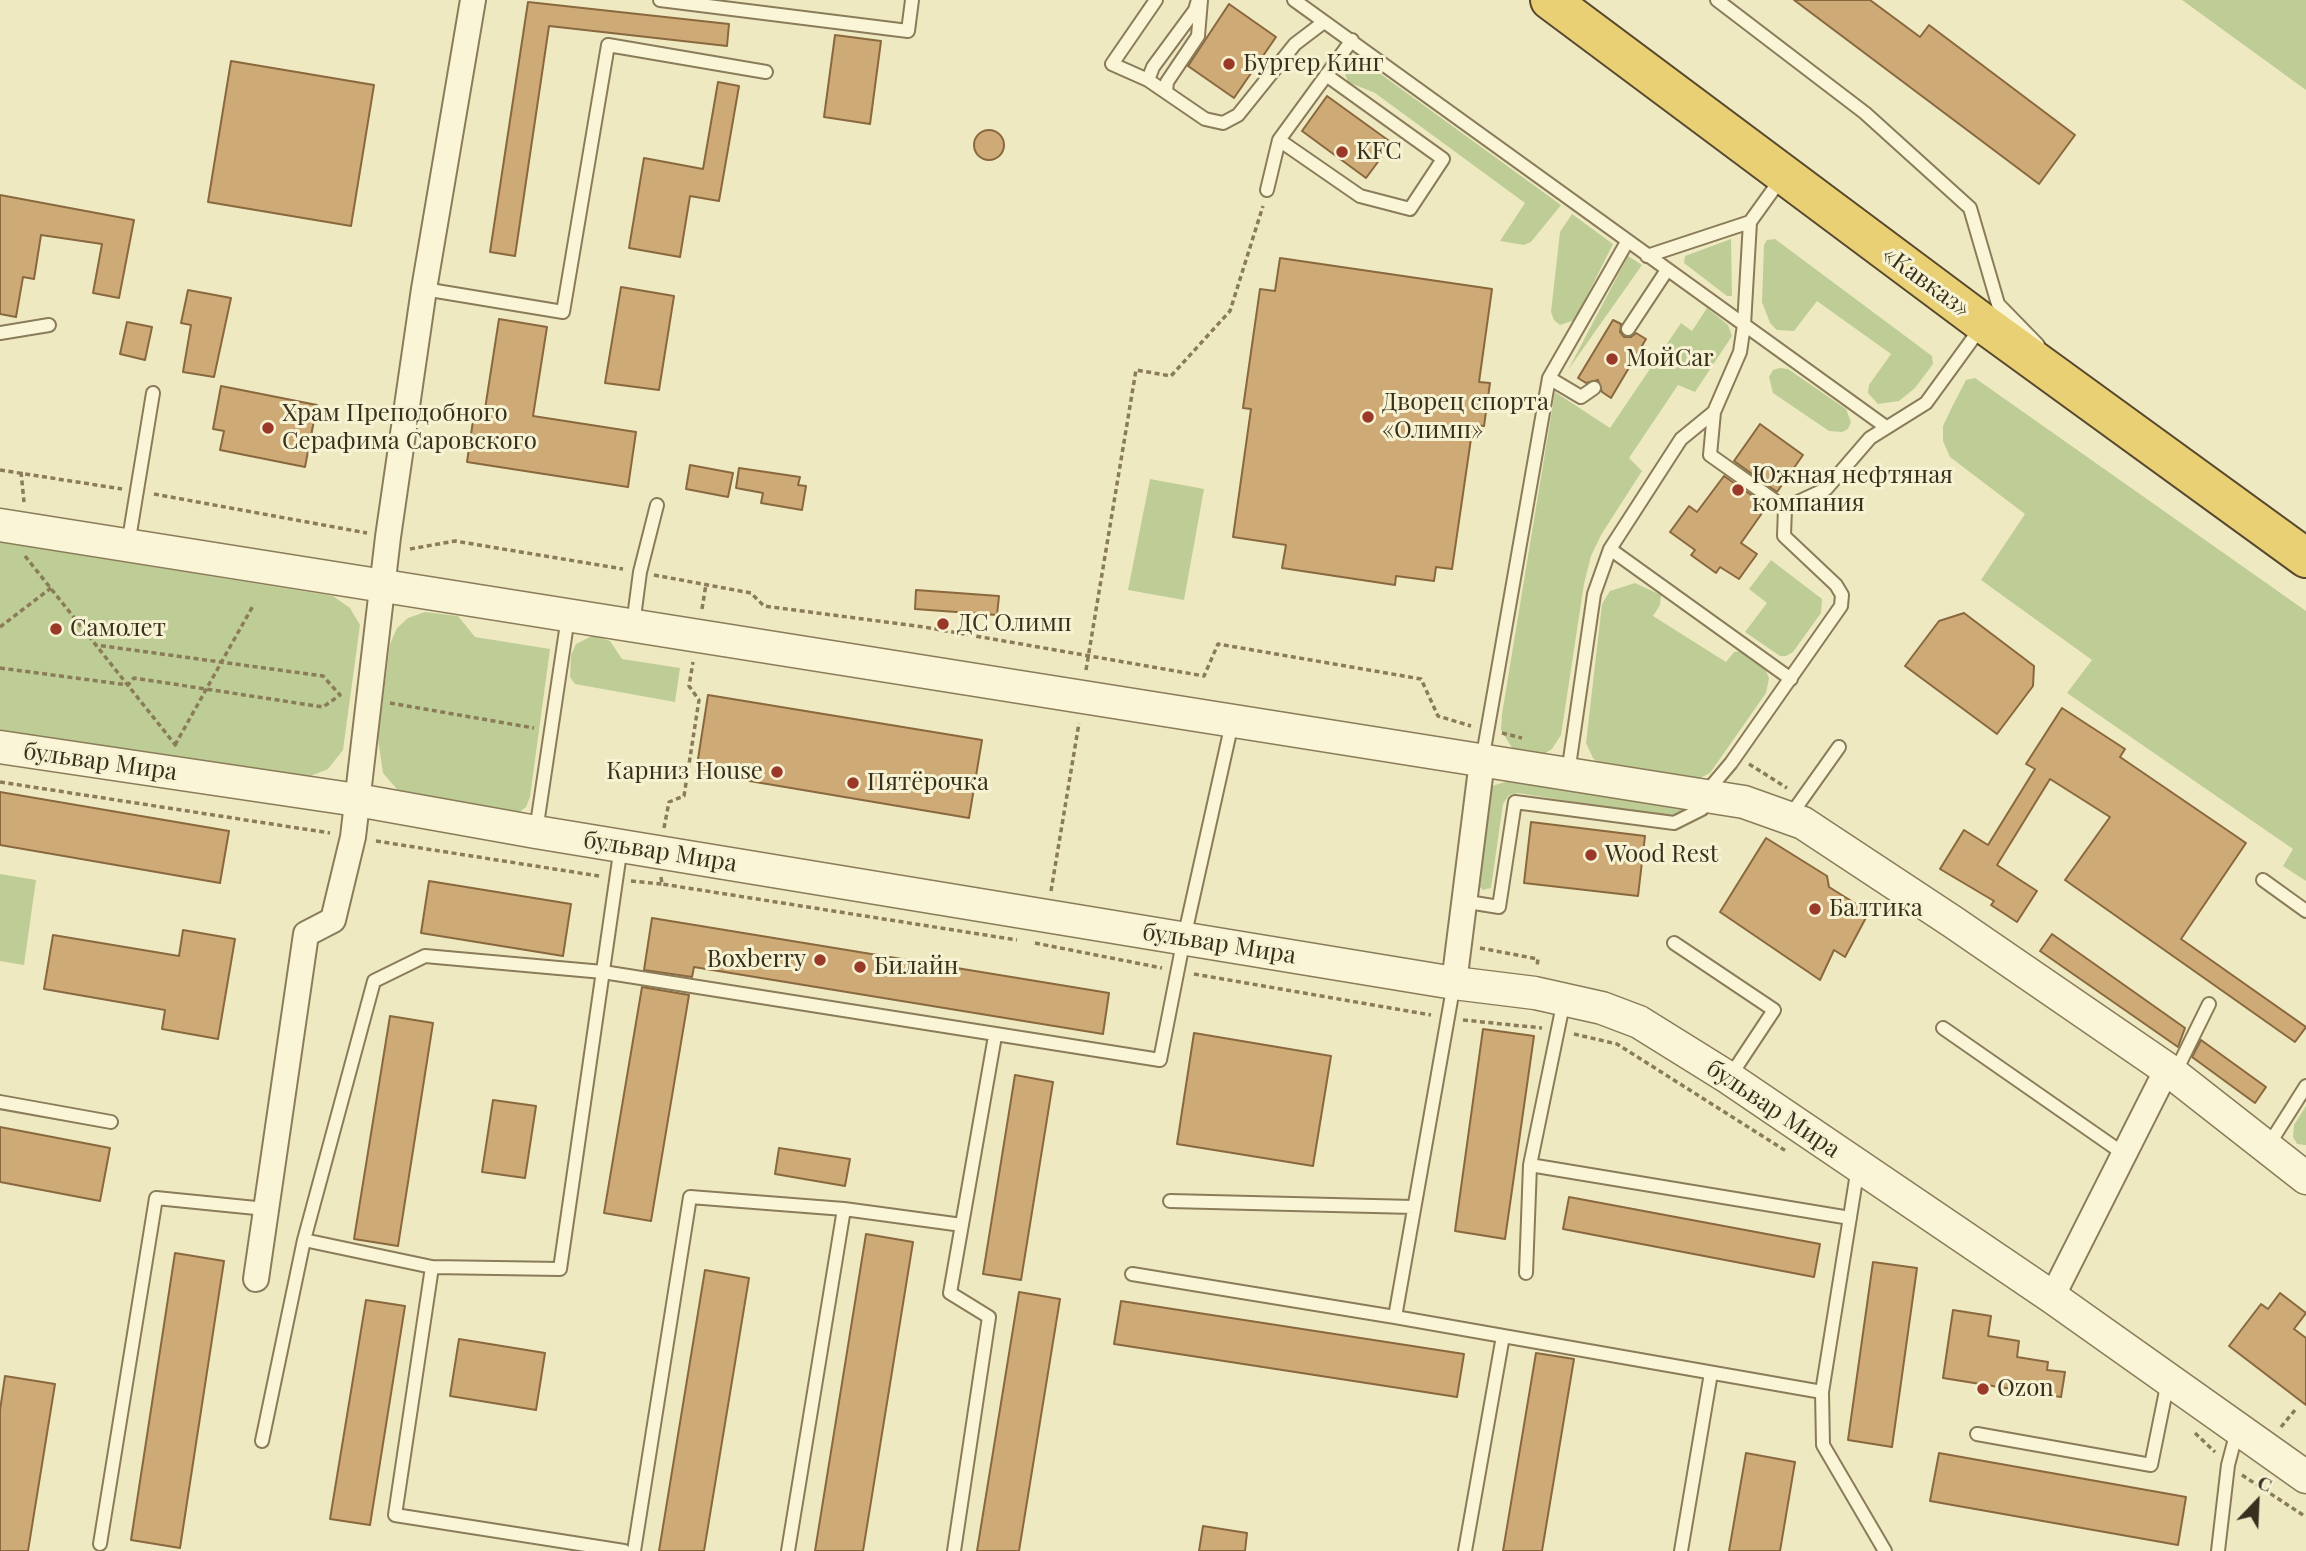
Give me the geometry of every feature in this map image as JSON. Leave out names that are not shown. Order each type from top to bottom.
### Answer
[{"type":"highway","name":"«Кавказ»","points":[[1550,0],[1783,176],[2306,558]]},
{"type":"street","points":[[256,1279],[306,934],[333,920],[353,837],[388,537],[424,289],[473,0]]},
{"type":"street","points":[[10,526],[568,617],[1083,696],[1232,723],[1485,746],[1570,761],[1704,795],[1797,807],[1954,922],[2171,1072],[2303,1172]]},
{"type":"street","points":[[1454,983],[1462,901],[1485,746]]},
{"type":"street","name":"бульвар Мира","points":[[0,747],[358,800],[536,832],[1564,999],[1602,1008],[1639,1022],[1729,1078],[2052,1297],[2237,1431],[2306,1477]]},
{"type":"street","points":[[2052,1297],[2124,1154],[2171,1072]]},
{"type":"lane","points":[[660,0],[908,31],[912,0]]},
{"type":"lane","points":[[1156,0],[1112,64],[1148,80],[1205,119],[1223,123],[1238,115],[1295,44],[1324,22]]},
{"type":"lane","points":[[1148,80],[1153,67],[1195,10],[1199,0]]},
{"type":"lane","points":[[1166,92],[1167,82],[1198,36],[1199,0]]},
{"type":"lane","points":[[1294,0],[1886,427]]},
{"type":"lane","points":[[1717,0],[1865,113],[1970,208],[1998,304],[2036,340],[2048,368]]},
{"type":"lane","points":[[1266,190],[1279,140],[1352,40]]},
{"type":"lane","points":[[424,289],[563,312],[608,45],[766,72]]},
{"type":"lane","points":[[1279,140],[1360,195],[1409,209],[1443,159],[1326,75]]},
{"type":"lane","points":[[1783,176],[1750,222],[1740,352],[1714,412],[1710,455],[1784,508]]},
{"type":"lane","points":[[1647,256],[1750,222]]},
{"type":"lane","points":[[1485,746],[1549,378],[1627,242]]},
{"type":"lane","points":[[1628,328],[1667,270]]},
{"type":"lane","points":[[1784,508],[1826,489],[1870,438],[1926,403],[1984,324]]},
{"type":"lane","points":[[0,333],[49,325]]},
{"type":"lane","points":[[1549,378],[1581,397],[1594,388]]},
{"type":"lane","points":[[128,545],[153,393]]},
{"type":"lane","points":[[1570,761],[1594,594],[1610,549],[1681,439],[1714,412]]},
{"type":"lane","points":[[633,625],[640,572],[657,505]]},
{"type":"lane","points":[[1462,901],[1499,906],[1515,802],[1674,823],[1702,809],[1704,795],[1731,763],[1841,606],[1842,595],[1836,585],[1784,536],[1784,508]]},
{"type":"lane","points":[[1610,549],[1791,679]]},
{"type":"lane","points":[[536,832],[568,617]]},
{"type":"lane","points":[[262,1441],[304,1240],[374,981],[425,956],[603,972],[1160,1060],[1232,723]]},
{"type":"lane","points":[[1797,807],[1839,747]]},
{"type":"lane","points":[[304,1240],[432,1268],[560,1269],[621,846]]},
{"type":"lane","points":[[2263,880],[2306,911]]},
{"type":"lane","points":[[1674,943],[1774,1010],[1729,1078]]},
{"type":"lane","points":[[1395,1317],[1454,983]]},
{"type":"lane","points":[[1526,1273],[1530,1165],[1560,1032],[1564,999]]},
{"type":"lane","points":[[2171,1072],[2209,1004]]},
{"type":"lane","points":[[1942,1028],[2124,1154]]},
{"type":"lane","points":[[954,1551],[989,1318],[950,1293],[996,1036]]},
{"type":"lane","points":[[2268,1146],[2306,1086]]},
{"type":"lane","points":[[0,1102],[111,1122]]},
{"type":"lane","points":[[1530,1165],[1850,1218]]},
{"type":"lane","points":[[1858,1166],[1822,1392],[1823,1445],[1885,1551]]},
{"type":"lane","points":[[634,1551],[690,1197],[844,1209],[962,1225]]},
{"type":"lane","points":[[100,1544],[156,1198],[266,1209]]},
{"type":"lane","points":[[1170,1201],[1414,1207]]},
{"type":"lane","points":[[788,1551],[844,1209]]},
{"type":"lane","points":[[432,1268],[395,1515],[624,1551]]},
{"type":"lane","points":[[1132,1275],[1395,1317],[1822,1392]]},
{"type":"lane","points":[[1465,1551],[1503,1336]]},
{"type":"lane","points":[[1681,1551],[1711,1373]]},
{"type":"lane","points":[[1978,1434],[2151,1465],[2168,1381]]},
{"type":"lane","points":[[2218,1551],[2228,1465],[2237,1431]]},
{"type":"path","points":[[1266,190],[1258,229],[1230,311],[1171,376],[1136,370],[1046,915],[1033,943],[1446,1018],[1560,1032],[1617,1044],[1789,1153]]},
{"type":"path","points":[[0,470],[137,491],[388,537],[408,549],[455,541],[751,593],[764,606],[924,627],[1205,676],[1218,644],[1421,679],[1438,716],[1485,746],[1570,761]]},
{"type":"path","points":[[21,472],[25,507],[10,526],[19,548],[214,794],[212,815]]},
{"type":"path","points":[[706,584],[689,686],[699,700],[684,796],[669,802],[659,852],[662,884],[1020,941]]},
{"type":"path","points":[[0,626],[51,587]]},
{"type":"path","points":[[175,745],[254,604]]},
{"type":"path","points":[[96,645],[222,660],[323,676],[340,695],[551,731]]},
{"type":"path","points":[[0,668],[128,685]]},
{"type":"path","points":[[128,685],[134,678],[323,707],[340,695]]},
{"type":"path","points":[[1731,763],[1743,760],[1797,807]]},
{"type":"path","points":[[2250,1481],[2306,1517]]},
{"type":"green space","points":[[2182,0],[2306,0],[2306,90]]},
{"type":"green space","points":[[1352,62],[1371,67],[1561,205],[1531,242],[1524,245],[1500,241],[1525,203],[1375,93],[1348,82],[1344,71]]},
{"type":"green space","points":[[1572,214],[1613,244],[1575,320],[1560,325],[1551,312],[1560,232]]},
{"type":"green space","points":[[1731,239],[1732,296],[1727,296],[1684,263],[1685,256]]},
{"type":"green space","points":[[1775,239],[1932,356],[1933,364],[1915,388],[1899,401],[1878,404],[1868,393],[1869,385],[1891,354],[1817,301],[1794,331],[1777,330],[1770,323],[1762,302],[1764,245],[1767,240]]},
{"type":"green space","points":[[1628,256],[1642,265],[1568,370]]},
{"type":"green space","points":[[1707,308],[1728,325],[1732,336],[1695,392],[1678,385],[1629,458],[1642,471],[1601,535],[1591,556],[1584,584],[1561,735],[1552,749],[1544,754],[1533,757],[1514,751],[1501,730],[1502,714],[1555,392],[1610,428],[1681,323],[1692,331]]},
{"type":"green space","points":[[1788,369],[1846,409],[1851,422],[1848,429],[1842,432],[1829,431],[1773,393],[1769,377],[1773,370]]},
{"type":"green space","points":[[1975,378],[2306,611],[2306,881],[2283,866],[2293,849],[2067,693],[2092,660],[1981,580],[2025,514],[1950,457],[1943,441],[1943,426],[1952,407],[1966,380]]},
{"type":"green space","points":[[1150,479],[1204,489],[1184,600],[1128,590]]},
{"type":"green space","points":[[0,542],[333,596],[350,608],[360,625],[343,750],[328,769],[303,779],[0,732]]},
{"type":"green space","points":[[1771,560],[1822,599],[1821,613],[1793,652],[1786,656],[1780,656],[1745,632],[1767,603],[1749,589]]},
{"type":"green space","points":[[1635,583],[1661,595],[1660,605],[1653,616],[1726,662],[1734,652],[1741,651],[1766,671],[1769,678],[1766,693],[1710,773],[1702,777],[1691,780],[1601,765],[1593,758],[1586,743],[1602,604],[1610,591]]},
{"type":"green space","points":[[425,612],[458,616],[475,637],[550,649],[530,797],[526,807],[518,813],[401,794],[383,773],[378,739],[390,644],[397,628],[408,618]]},
{"type":"green space","points":[[594,635],[610,641],[622,659],[680,668],[675,702],[575,684],[570,677],[571,655],[576,644]]},
{"type":"green space","points":[[1515,779],[1696,807],[1674,818],[1518,793],[1509,795],[1503,804],[1491,888],[1483,890],[1478,885],[1489,796],[1492,786]]},
{"type":"green space","points":[[0,874],[36,880],[24,965],[0,961]]},
{"type":"green space","points":[[2306,1106],[2306,1145],[2297,1144],[2293,1137],[2294,1125]]},
{"type":"building","points":[[1794,0],[1870,0],[1920,37],[1929,25],[2075,135],[2039,184]]},
{"type":"building","points":[[528,2],[729,24],[727,46],[549,26],[515,256],[490,252]]},
{"type":"building","points":[[1229,4],[1276,37],[1234,98],[1188,66]]},
{"type":"building","points":[[835,35],[881,41],[870,124],[824,117]]},
{"type":"building","points":[[231,61],[374,85],[351,226],[208,202]]},
{"type":"building","points":[[718,82],[739,86],[719,201],[690,196],[680,257],[629,248],[644,158],[703,169]]},
{"type":"building","points":[[1327,96],[1392,143],[1366,178],[1302,131]]},
{"type":"building","points":[[989,130],[995,131],[1003,139],[1003,151],[995,159],[989,160],[983,159],[975,151],[974,145],[975,139],[983,131]]},
{"type":"building","points":[[0,195],[134,220],[119,298],[93,293],[102,244],[41,235],[34,279],[23,277],[16,317],[0,314]]},
{"type":"building","name":"Дворец спорта «Олимп»","points":[[1280,258],[1492,289],[1479,382],[1490,383],[1484,426],[1473,425],[1452,569],[1436,567],[1434,581],[1396,576],[1395,585],[1282,568],[1286,545],[1233,537],[1251,409],[1243,408],[1260,289],[1275,291]]},
{"type":"building","points":[[621,287],[674,296],[659,390],[605,383]]},
{"type":"building","points":[[188,290],[231,298],[214,377],[183,372],[191,325],[181,323]]},
{"type":"building","points":[[499,319],[547,327],[533,416],[636,432],[628,487],[467,462],[475,407],[485,409]]},
{"type":"building","name":"МойCar","points":[[1613,320],[1621,324],[1620,332],[1624,337],[1631,337],[1636,333],[1646,339],[1611,398],[1602,392],[1598,380],[1586,383],[1578,378]]},
{"type":"building","points":[[127,322],[152,327],[145,360],[120,354]]},
{"type":"building","name":"Храм Преподобного Серафима Саровского","points":[[221,386],[317,405],[305,467],[220,450],[224,431],[213,429]]},
{"type":"building","points":[[1760,424],[1803,455],[1777,492],[1734,461]]},
{"type":"building","points":[[690,465],[733,473],[728,497],[686,489]]},
{"type":"building","points":[[739,468],[800,477],[798,485],[806,486],[802,510],[761,503],[763,493],[736,488]]},
{"type":"building","points":[[1724,476],[1767,506],[1741,543],[1757,554],[1739,579],[1720,567],[1716,573],[1691,555],[1695,550],[1670,532],[1689,506],[1697,512]]},
{"type":"building","points":[[916,590],[999,596],[997,615],[915,609]]},
{"type":"building","points":[[1964,613],[2034,666],[2033,686],[1997,734],[1905,666],[1939,621]]},
{"type":"building","points":[[708,695],[982,740],[969,818],[696,772]]},
{"type":"building","points":[[2062,708],[2125,749],[2120,757],[2246,843],[2181,939],[2306,1027],[2295,1042],[2065,880],[2110,817],[2050,779],[1997,865],[2037,891],[2017,922],[1991,905],[1994,901],[1940,869],[1964,830],[1988,845],[2035,769],[2026,764]]},
{"type":"building","points":[[0,792],[229,831],[220,883],[0,845]]},
{"type":"building","points":[[1531,822],[1645,836],[1638,896],[1524,883]]},
{"type":"building","points":[[1766,838],[1827,876],[1829,887],[1869,912],[1845,957],[1834,950],[1820,980],[1720,912]]},
{"type":"building","points":[[429,881],[571,904],[563,956],[421,933]]},
{"type":"building","points":[[652,918],[1109,993],[1103,1034],[694,967],[692,977],[644,970]]},
{"type":"building","points":[[183,930],[235,939],[218,1039],[162,1029],[165,1010],[44,989],[53,935],[179,956]]},
{"type":"building","points":[[2052,934],[2185,1028],[2178,1047],[2040,951]]},
{"type":"building","points":[[642,987],[689,995],[651,1221],[604,1213]]},
{"type":"building","points":[[390,1016],[433,1023],[398,1246],[354,1239]]},
{"type":"building","points":[[1483,1029],[1534,1036],[1505,1239],[1455,1231]]},
{"type":"building","points":[[1194,1033],[1331,1056],[1313,1166],[1177,1144]]},
{"type":"building","points":[[2201,1040],[2266,1087],[2255,1103],[2192,1057]]},
{"type":"building","points":[[1015,1075],[1053,1082],[1021,1280],[983,1274]]},
{"type":"building","points":[[493,1100],[536,1106],[525,1178],[482,1172]]},
{"type":"building","points":[[0,1127],[110,1148],[100,1201],[0,1182]]},
{"type":"building","points":[[779,1148],[850,1159],[845,1186],[775,1174]]},
{"type":"building","points":[[1569,1197],[1820,1244],[1814,1277],[1563,1229]]},
{"type":"building","points":[[866,1234],[913,1242],[863,1551],[815,1551]]},
{"type":"building","points":[[175,1253],[224,1261],[180,1548],[131,1540]]},
{"type":"building","points":[[1873,1262],[1917,1268],[1892,1447],[1848,1440]]},
{"type":"building","points":[[705,1270],[749,1278],[704,1551],[659,1551]]},
{"type":"building","points":[[1019,1292],[1060,1299],[1019,1551],[977,1551]]},
{"type":"building","points":[[2280,1293],[2306,1313],[2294,1329],[2306,1338],[2306,1405],[2229,1346],[2261,1304],[2268,1309]]},
{"type":"building","points":[[366,1300],[405,1306],[370,1525],[330,1519]]},
{"type":"building","points":[[1121,1301],[1464,1354],[1457,1397],[1114,1344]]},
{"type":"building","points":[[1953,1310],[1991,1316],[1988,1336],[2019,1341],[2017,1357],[2048,1362],[2047,1370],[2065,1372],[2061,1397],[1943,1378]]},
{"type":"building","points":[[459,1339],[545,1353],[536,1410],[450,1396]]},
{"type":"building","points":[[1536,1353],[1574,1359],[1542,1551],[1503,1551]]},
{"type":"building","points":[[5,1376],[55,1384],[28,1551],[0,1551],[0,1410]]},
{"type":"building","points":[[1746,1453],[1795,1462],[1780,1551],[1729,1551]]},
{"type":"building","points":[[1939,1453],[2186,1497],[2178,1545],[1930,1501]]},
{"type":"building","points":[[1203,1526],[1247,1533],[1245,1551],[1199,1551]]},
{"type":"place","name":"Бургер Кинг","points":[[1229,64]]},
{"type":"place","name":"KFC","points":[[1342,152]]},
{"type":"place","name":"МойCar","points":[[1612,359]]},
{"type":"place","name":"Дворец спорта «Олимп»","points":[[1368,417]]},
{"type":"place","name":"Храм Преподобного Серафима Саровского","points":[[268,428]]},
{"type":"place","name":"Южная нефтяная компания","points":[[1738,490]]},
{"type":"place","name":"ДС Олимп","points":[[943,624]]},
{"type":"place","name":"Самолет","points":[[56,629]]},
{"type":"place","name":"Карниз House","points":[[777,772]]},
{"type":"place","name":"Пятёрочка","points":[[853,783]]},
{"type":"place","name":"Wood Rest","points":[[1591,855]]},
{"type":"place","name":"Балтика","points":[[1815,909]]},
{"type":"place","name":"Boxberry","points":[[820,960]]},
{"type":"place","name":"Билайн","points":[[860,967]]},
{"type":"place","name":"Ozon","points":[[1983,1389]]}]
